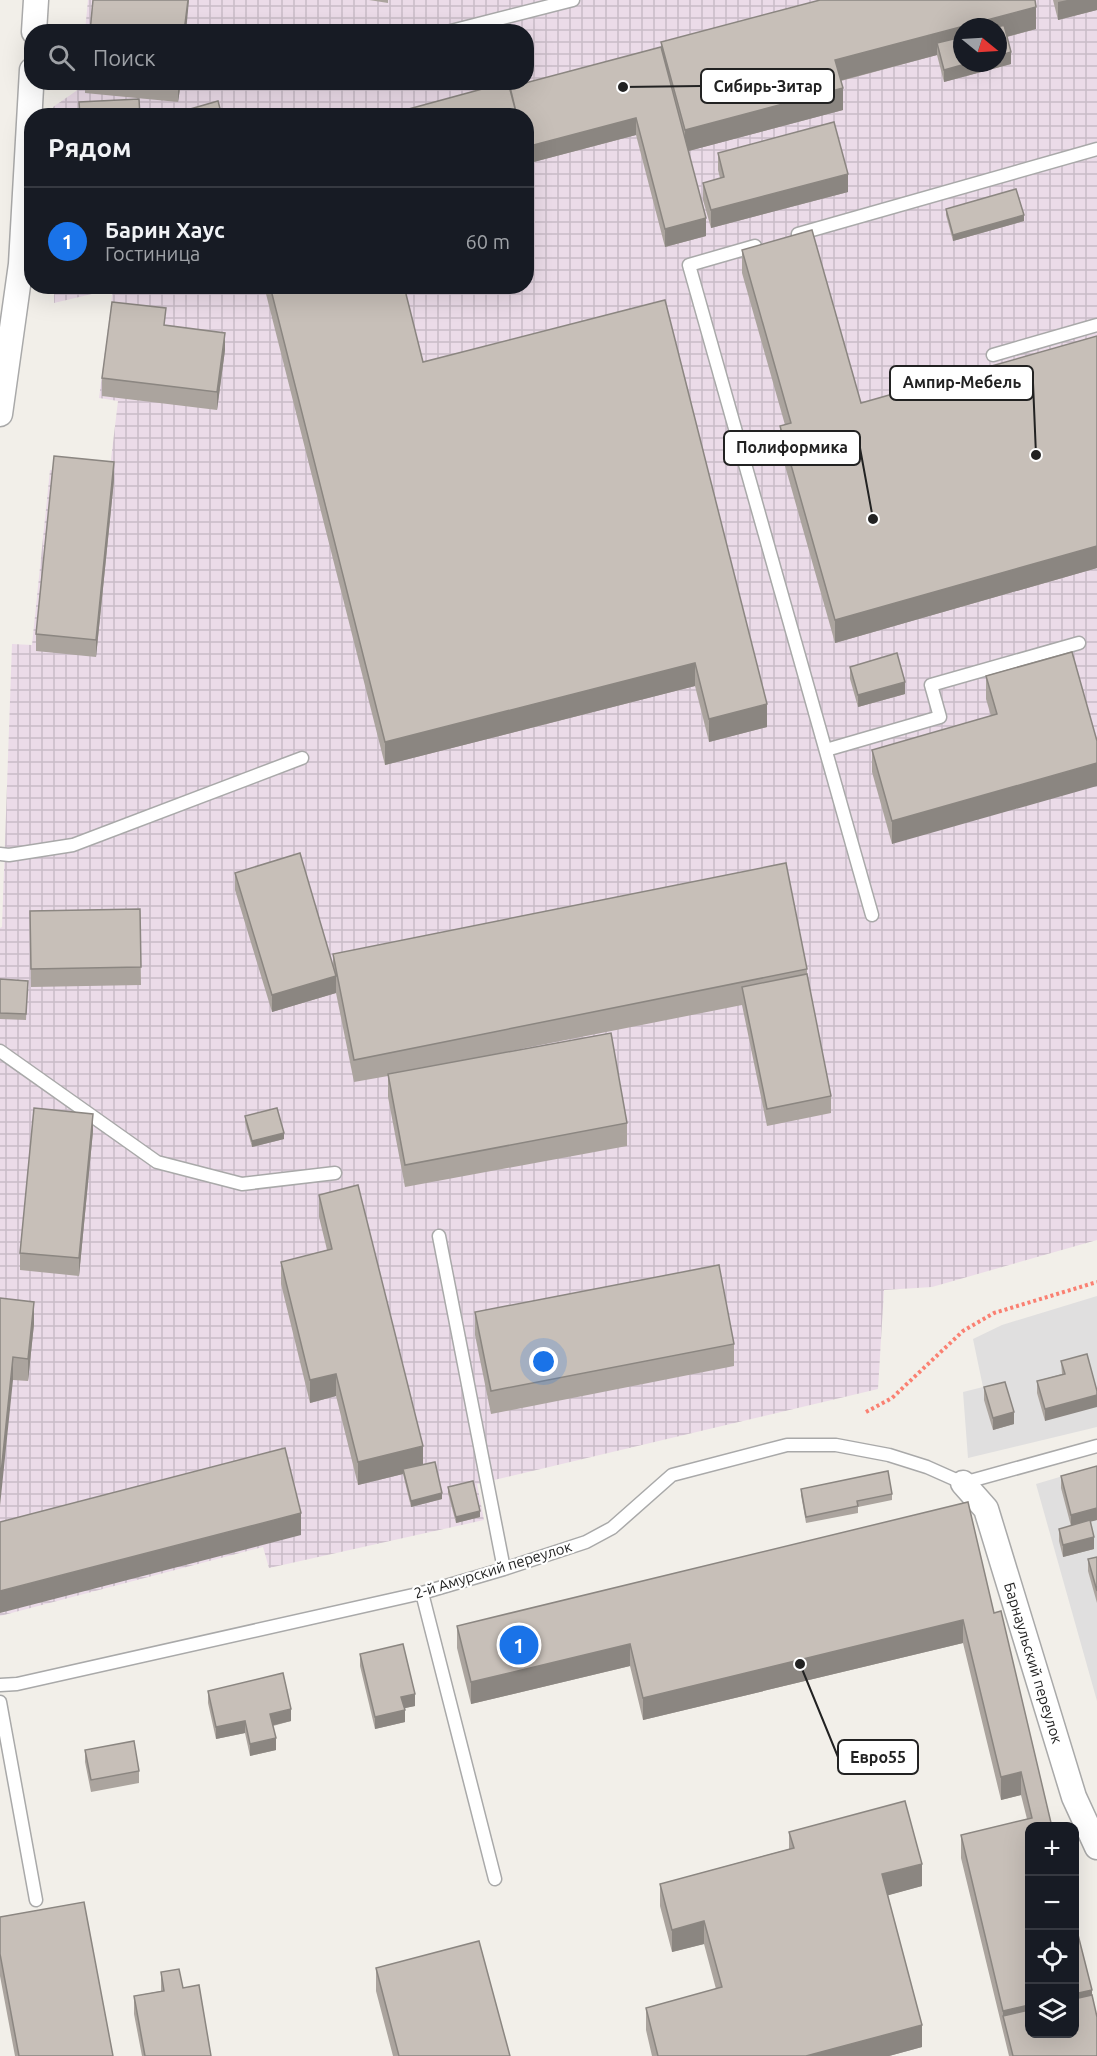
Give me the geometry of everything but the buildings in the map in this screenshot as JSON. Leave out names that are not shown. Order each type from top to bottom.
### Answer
[{"type":"street","points":[[34,24],[36,0]]},
{"type":"street","points":[[30,108],[31,90]]},
{"type":"street","points":[[0,414],[21,264],[24,211]]},
{"type":"street","name":"Барнаульский переулок","points":[[963,1483],[986,1509],[1074,1797],[1097,1847]]},
{"type":"lane","points":[[478,24],[573,0]]},
{"type":"lane","points":[[791,236],[1097,149]]},
{"type":"lane","points":[[768,243],[689,265],[872,915]]},
{"type":"lane","points":[[993,355],[1097,325]]},
{"type":"lane","points":[[826,750],[940,717],[931,685],[1079,643]]},
{"type":"lane","points":[[0,854],[9,855],[73,845],[302,758]]},
{"type":"lane","points":[[0,1051],[157,1162],[242,1184],[335,1173]]},
{"type":"lane","points":[[439,1236],[504,1569]]},
{"type":"lane","name":"2-й Амурский переулок","points":[[0,1685],[17,1684],[422,1593],[504,1569],[586,1542],[612,1528],[672,1475],[787,1445],[836,1446],[889,1455],[927,1467],[963,1483]]},
{"type":"lane","points":[[963,1483],[1097,1446]]},
{"type":"lane","points":[[422,1593],[495,1879]]},
{"type":"lane","points":[[0,1702],[36,1900]]},
{"type":"path","points":[[866,1412],[892,1398],[963,1331],[994,1313],[1097,1282]]},
{"type":"shaded area","points":[[88,0],[1097,0],[1097,1240],[932,1287],[884,1290],[878,1389],[477,1484],[484,1520],[269,1568],[263,1547],[0,1616],[0,928],[2,927],[12,644],[32,645],[50,470],[109,476],[118,401],[99,398],[112,294],[534,294],[534,108],[53,108],[78,90],[534,90],[534,24],[86,24]]},
{"type":"shaded area","points":[[54,294],[92,294],[54,303]]},
{"type":"shaded area","points":[[1097,1296],[1097,1427],[968,1458],[963,1392],[983,1387],[973,1339],[1002,1325]]},
{"type":"shaded area","points":[[1097,1466],[1097,1701],[1036,1484]]},
{"type":"place","name":"Сибирь-Зитар","points":[[623,87]]},
{"type":"place","name":"Ампир-Мебель","points":[[1036,455]]},
{"type":"place","name":"Полиформика","points":[[873,519]]},
{"type":"place","name":"Барин Хаус","points":[[519,1645]]},
{"type":"place","name":"Евро55","points":[[800,1664]]}]
